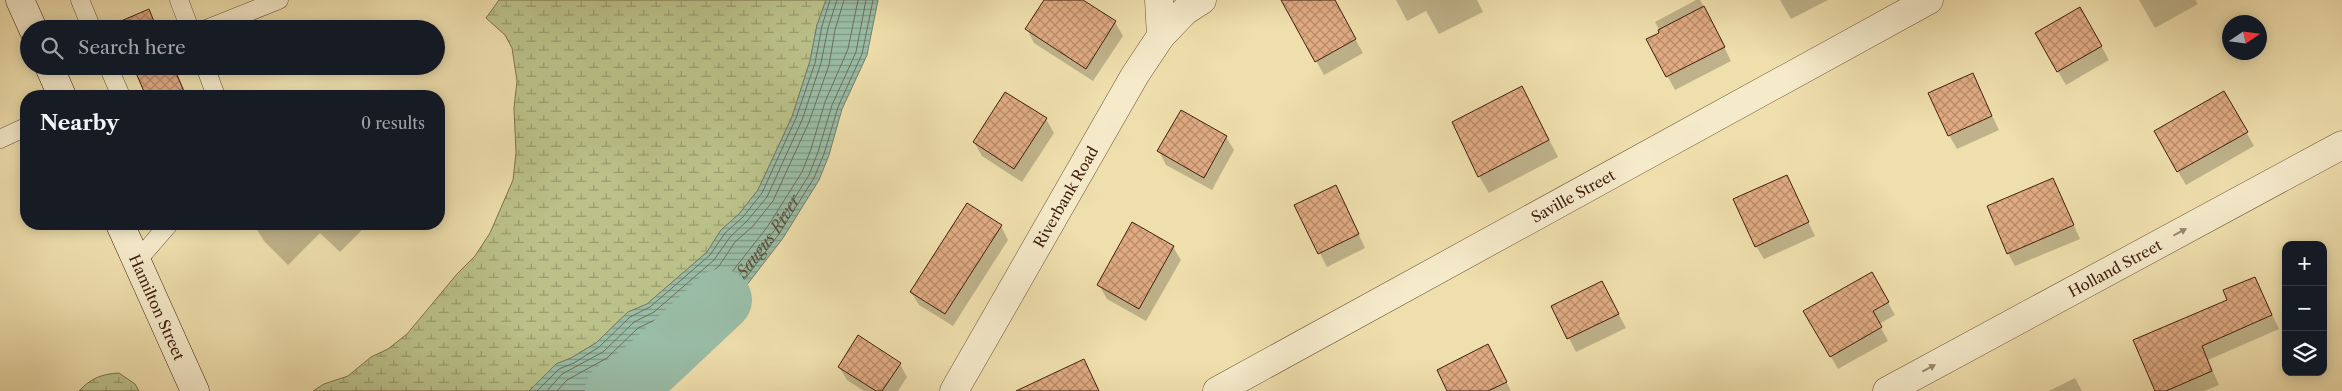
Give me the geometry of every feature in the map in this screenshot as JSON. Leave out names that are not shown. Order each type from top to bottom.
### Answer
[{"type":"street","points":[[20,0],[29,20]]},
{"type":"street","points":[[1159,0],[1161,36]]},
{"type":"street","name":"Riverbank Road","points":[[954,391],[1152,48],[1185,11],[1202,0]]},
{"type":"street","name":"Saville Street","points":[[1217,391],[1929,0]]},
{"type":"street","points":[[53,75],[59,90]]},
{"type":"street","name":"Holland Street","points":[[1887,391],[2342,145]]},
{"type":"street","name":"Hamilton Street","points":[[123,230],[195,391]]},
{"type":"lane","points":[[80,0],[88,20]]},
{"type":"lane","points":[[179,0],[187,20]]},
{"type":"lane","points":[[229,20],[279,0]]},
{"type":"lane","points":[[112,75],[118,90]]},
{"type":"lane","points":[[208,75],[214,90]]},
{"type":"lane","points":[[0,139],[20,130]]},
{"type":"lane","points":[[137,261],[164,230]]},
{"type":"green space","points":[[499,0],[826,0],[817,25],[810,61],[792,117],[758,190],[739,214],[721,230],[707,252],[647,304],[628,312],[596,343],[571,358],[556,364],[529,391],[313,391],[324,384],[348,376],[371,357],[388,349],[407,334],[457,274],[475,256],[490,233],[513,180],[516,153],[514,108],[517,81],[512,48],[505,35],[486,18]]},
{"type":"green space","points":[[119,373],[135,384],[139,391],[79,391],[97,378],[107,374]]},
{"type":"water","points":[[826,0],[878,0],[867,55],[842,109],[829,155],[819,180],[783,238],[736,299],[691,338],[656,361],[632,391],[529,391],[556,364],[571,358],[596,343],[628,312],[647,304],[707,252],[721,230],[739,214],[758,190],[792,117],[810,61],[817,25]]},
{"type":"building","points":[[1044,0],[1083,0],[1116,21],[1086,69],[1025,29]]},
{"type":"building","points":[[1281,0],[1335,0],[1356,39],[1315,62]]},
{"type":"building","points":[[1704,6],[1725,47],[1666,77],[1646,39],[1659,33],[1658,30]]},
{"type":"building","points":[[2080,7],[2102,46],[2057,72],[2035,33]]},
{"type":"building","points":[[149,9],[153,20],[123,20]]},
{"type":"building","points":[[1973,73],[1992,116],[1948,136],[1928,93]]},
{"type":"building","points":[[137,75],[177,75],[183,90],[143,90]]},
{"type":"building","points":[[1522,86],[1549,140],[1478,177],[1452,122]]},
{"type":"building","points":[[2224,91],[2248,132],[2177,172],[2154,131]]},
{"type":"building","points":[[1005,92],[1047,118],[1014,169],[973,142]]},
{"type":"building","points":[[1181,110],[1227,136],[1204,178],[1157,151]]},
{"type":"building","points":[[1787,175],[1809,222],[1755,247],[1733,199]]},
{"type":"building","points":[[2053,178],[2074,225],[2007,254],[1987,206]]},
{"type":"building","points":[[1336,185],[1359,234],[1318,254],[1294,205]]},
{"type":"building","points":[[967,203],[1002,225],[945,314],[910,292]]},
{"type":"building","points":[[1132,222],[1174,246],[1139,309],[1097,285]]},
{"type":"building","points":[[1872,272],[1889,302],[1873,311],[1882,327],[1830,357],[1803,311]]},
{"type":"building","points":[[2255,277],[2272,315],[2202,346],[2212,371],[2166,391],[2155,391],[2133,340],[2227,300],[2223,290]]},
{"type":"building","points":[[1602,281],[1619,314],[1567,339],[1551,306]]},
{"type":"building","points":[[858,335],[901,363],[882,391],[876,391],[838,367]]},
{"type":"building","points":[[1488,344],[1507,382],[1488,391],[1447,391],[1437,370]]},
{"type":"building","points":[[1084,359],[1099,391],[1016,391]]},
{"type":"waterway","name":"Saugus River","points":[[616,391],[640,376],[721,300]]}]
